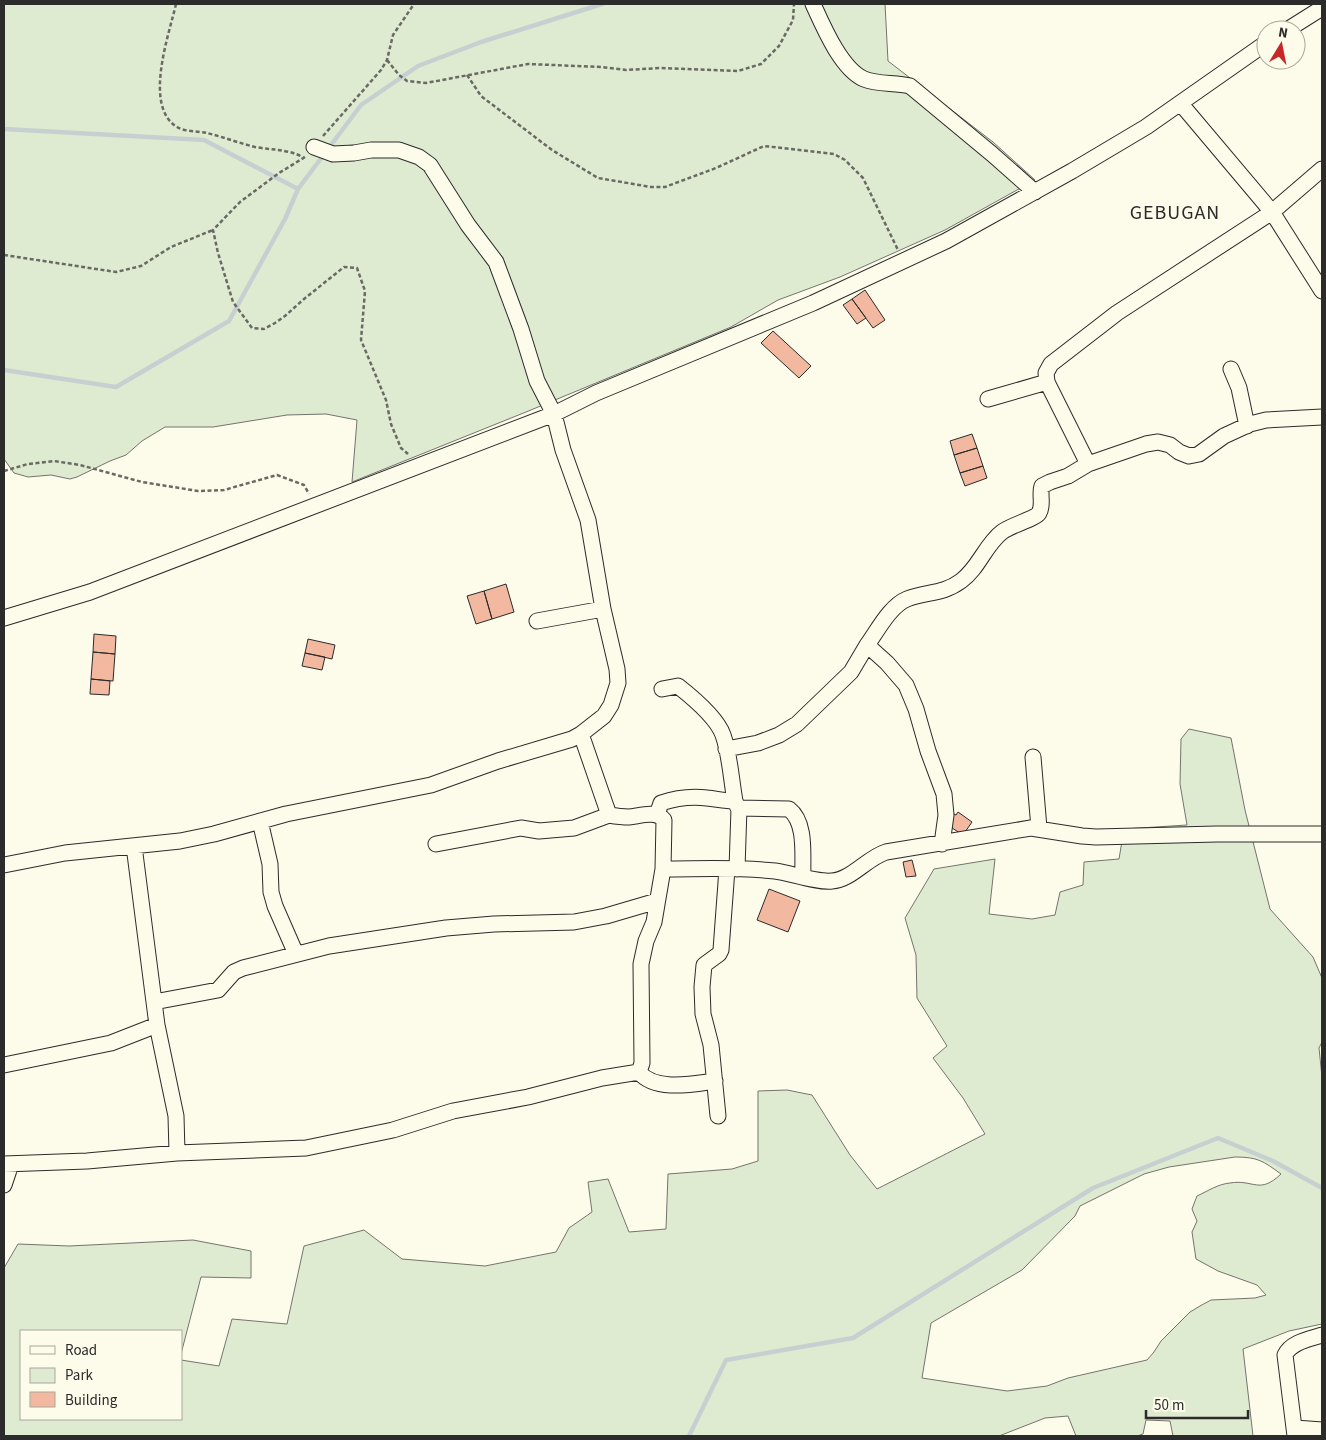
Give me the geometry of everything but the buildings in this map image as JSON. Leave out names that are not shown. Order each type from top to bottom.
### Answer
[{"type":"street","points":[[813,4],[834,46],[852,70],[866,80],[900,83],[910,86],[1035,192]]},
{"type":"street","points":[[1303,20],[1322,8]]},
{"type":"street","points":[[4,618],[90,592],[419,467],[471,444],[554,414],[596,393],[813,303],[900,264],[946,241],[1115,146],[1180,104],[1256,50]]},
{"type":"street","points":[[1180,104],[1272,212],[1322,291]]},
{"type":"street","points":[[4,865],[65,853],[205,836],[260,821],[431,785],[572,739],[604,716],[613,699],[618,683],[617,669],[603,609],[588,520],[563,450],[554,414],[537,381],[521,329],[496,262],[468,225],[430,165],[419,157],[399,150],[371,150],[354,153],[318,152]]},
{"type":"street","points":[[1088,464],[1047,382],[1046,373],[1050,364],[1058,356],[1117,313],[1272,212],[1322,168]]},
{"type":"street","points":[[1231,369],[1239,388],[1246,426]]},
{"type":"street","points":[[988,399],[1047,382]]},
{"type":"street","points":[[726,749],[758,743],[779,735],[797,724],[850,672],[892,611],[901,603],[913,597],[945,590],[960,582],[974,568],[989,546],[1002,532],[1037,515],[1041,508],[1041,490],[1045,484],[1068,476],[1088,464],[1146,444],[1158,442],[1170,445],[1188,456],[1199,454],[1224,436],[1246,426],[1266,420],[1322,417]]},
{"type":"street","points":[[537,621],[603,609]]},
{"type":"street","points":[[868,644],[906,686],[916,709],[928,751],[944,794],[946,815],[942,844]]},
{"type":"street","points":[[662,689],[675,686],[682,690],[718,726],[726,749],[737,804],[732,869],[721,950],[719,954],[704,965],[702,980],[703,1014],[711,1045],[718,1116]]},
{"type":"street","points":[[581,734],[608,815]]},
{"type":"street","points":[[1033,757],[1039,828]]},
{"type":"street","points":[[657,815],[661,803],[676,798],[704,798],[789,810],[796,814],[800,827],[803,876]]},
{"type":"street","points":[[436,844],[521,828],[538,831],[574,828],[608,815],[627,817],[657,815],[664,820],[663,869],[654,922],[646,941],[641,964],[642,1063],[639,1072]]},
{"type":"street","points":[[260,821],[270,864],[271,892],[274,906],[296,954]]},
{"type":"street","points":[[663,869],[775,871],[833,881],[844,877],[880,854],[1022,829],[1039,828],[1070,835],[1096,837],[1322,834]]},
{"type":"street","points":[[134,846],[157,1026],[176,1116],[177,1153]]},
{"type":"street","points":[[154,1002],[218,990],[234,972],[242,968],[330,946],[446,928],[494,924],[574,922],[606,916],[657,901]]},
{"type":"street","points":[[4,1065],[111,1043],[157,1026]]},
{"type":"street","points":[[639,1072],[645,1080],[660,1084],[715,1080]]},
{"type":"street","points":[[4,1185],[8,1164],[87,1161],[177,1153],[292,1149],[325,1145],[393,1130],[453,1111],[501,1102],[602,1078],[639,1072]]},
{"type":"street","points":[[1322,1335],[1293,1346],[1284,1359],[1295,1432],[1322,1430]]},
{"type":"path","points":[[176,4],[164,54],[159,96],[162,109],[168,120],[178,128],[206,133],[254,146],[293,152],[318,152]]},
{"type":"path","points":[[4,255],[116,272],[141,266],[171,247],[213,230],[240,202],[279,172],[318,152],[381,70],[387,60],[393,35],[414,4]]},
{"type":"path","points":[[387,60],[399,75],[407,81],[426,83],[528,64],[602,67],[626,70],[658,68],[738,71],[761,64],[780,46],[793,20],[794,4]]},
{"type":"path","points":[[467,75],[481,96],[552,150],[598,178],[665,188],[716,168],[764,146],[834,154],[845,160],[863,178],[893,237],[898,250],[900,264]]},
{"type":"path","points":[[213,230],[233,302],[252,328],[264,329],[286,316],[344,267],[357,268],[365,291],[361,340],[386,400],[391,424],[401,448],[419,467]]},
{"type":"path","points":[[4,471],[28,464],[54,461],[66,462],[142,482],[183,490],[211,492],[277,476],[304,485],[314,507]]},
{"type":"green space","points":[[4,4],[885,4],[888,61],[993,142],[1035,180],[945,230],[840,277],[778,300],[731,327],[352,482],[357,420],[326,414],[287,415],[213,427],[165,427],[142,441],[126,455],[77,477],[70,479],[51,475],[28,477],[14,473],[4,459]]},
{"type":"green space","points":[[1189,729],[1231,738],[1245,810],[1270,909],[1313,957],[1322,978],[1322,1042],[1319,1048],[1322,1077],[1322,1324],[1289,1331],[1243,1349],[1253,1436],[1173,1436],[1170,1421],[1146,1420],[1143,1434],[1137,1436],[1076,1436],[1068,1416],[1045,1418],[999,1436],[4,1436],[4,1268],[18,1244],[69,1246],[193,1240],[251,1251],[251,1278],[201,1277],[182,1350],[182,1330],[20,1330],[20,1420],[182,1420],[182,1360],[219,1366],[232,1319],[287,1324],[304,1246],[364,1230],[402,1259],[485,1266],[556,1252],[569,1228],[592,1212],[588,1182],[608,1179],[629,1232],[666,1229],[668,1174],[732,1169],[758,1161],[758,1091],[787,1090],[812,1095],[850,1155],[877,1189],[985,1134],[963,1098],[933,1058],[947,1046],[917,998],[916,955],[905,918],[934,869],[995,859],[989,914],[1032,919],[1055,915],[1060,892],[1083,885],[1084,862],[1119,859],[1124,829],[1187,825],[1180,784],[1181,739]],"holes":[[[1235,1157],[1260,1161],[1281,1174],[1267,1184],[1256,1185],[1238,1182],[1226,1184],[1217,1186],[1197,1196],[1192,1209],[1197,1221],[1192,1232],[1196,1259],[1218,1271],[1257,1285],[1266,1295],[1255,1298],[1211,1300],[1190,1312],[1161,1341],[1147,1360],[1068,1378],[1047,1386],[1007,1391],[922,1378],[931,1323],[1022,1270],[1075,1216],[1080,1206],[1144,1174],[1169,1167]]]},
{"type":"waterway","points":[[4,370],[116,387],[229,321],[285,219],[298,189],[361,105],[418,66],[481,42],[602,4]]},
{"type":"waterway","points":[[4,129],[204,140],[298,189]]},
{"type":"waterway","points":[[689,1436],[726,1360],[853,1338],[1093,1188],[1218,1138],[1273,1161],[1322,1188]]},
{"type":"district","name":"GEBUGAN","points":[[1175,213]]}]
